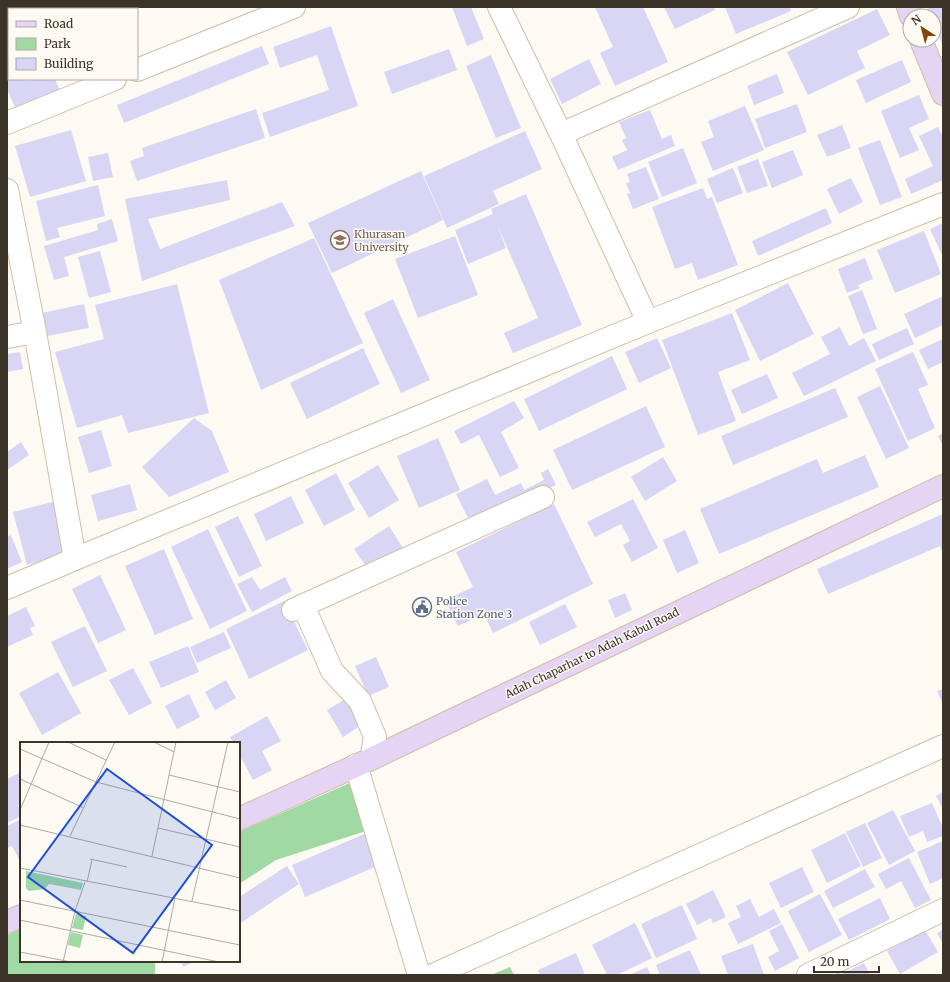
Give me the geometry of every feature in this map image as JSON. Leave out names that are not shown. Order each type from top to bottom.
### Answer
[{"type":"main road","points":[[924,48],[943,94]]},
{"type":"main road","name":"Adah Chaparhar to Adah Kabul Road","points":[[240,819],[363,762],[943,486]]},
{"type":"main road","points":[[7,922],[20,916]]},
{"type":"street","points":[[138,70],[294,7]]},
{"type":"street","points":[[499,7],[648,322]]},
{"type":"street","points":[[560,134],[848,7]]},
{"type":"street","points":[[7,123],[113,80]]},
{"type":"street","points":[[7,190],[35,332],[75,559]]},
{"type":"street","points":[[7,588],[648,322],[943,204]]},
{"type":"street","points":[[7,337],[35,332]]},
{"type":"street","points":[[419,975],[363,762],[375,736],[360,701],[332,671],[298,608],[543,497]]},
{"type":"street","points":[[433,975],[943,746]]},
{"type":"street","points":[[808,975],[943,910]]},
{"type":"green space","points":[[352,782],[369,830],[276,860],[240,883],[240,832]]},
{"type":"green space","points":[[20,929],[20,962],[155,962],[155,975],[7,975],[7,935]]},
{"type":"green space","points":[[510,967],[514,975],[491,975]]},
{"type":"building","points":[[71,7],[92,7],[91,8]]},
{"type":"building","points":[[107,7],[129,7],[128,8]]},
{"type":"building","points":[[452,7],[471,7],[484,39],[467,46]]},
{"type":"building","points":[[595,7],[643,7],[668,62],[615,86],[600,53],[613,47]]},
{"type":"building","points":[[664,7],[714,7],[715,10],[675,29]]},
{"type":"building","points":[[725,7],[790,7],[791,11],[736,34]]},
{"type":"building","points":[[943,7],[943,46],[942,8],[927,8]]},
{"type":"building","points":[[877,9],[890,35],[857,51],[865,68],[808,95],[787,52]]},
{"type":"building","points":[[331,26],[358,106],[270,137],[262,113],[329,90],[317,55],[280,68],[273,47]]},
{"type":"building","points":[[262,46],[269,64],[124,123],[117,105]]},
{"type":"building","points":[[449,49],[457,70],[392,94],[384,72]]},
{"type":"building","points":[[491,55],[521,128],[496,138],[466,66]]},
{"type":"building","points":[[589,59],[601,84],[562,104],[550,79]]},
{"type":"building","points":[[902,60],[911,82],[866,103],[856,80]]},
{"type":"building","points":[[7,70],[8,80],[55,80],[61,93],[17,112],[7,89]]},
{"type":"building","points":[[777,74],[784,93],[754,105],[747,86]]},
{"type":"building","points":[[919,95],[929,119],[909,128],[919,150],[900,158],[881,111]]},
{"type":"building","points":[[797,104],[807,132],[765,148],[755,119]]},
{"type":"building","points":[[745,106],[764,150],[713,171],[701,142],[714,137],[708,121]]},
{"type":"building","points":[[256,109],[265,138],[137,181],[130,161],[144,156],[142,148]]},
{"type":"building","points":[[650,110],[662,139],[671,135],[675,146],[618,170],[612,157],[627,150],[622,140],[626,138],[619,122]]},
{"type":"building","points":[[842,125],[851,148],[827,157],[817,135]]},
{"type":"building","points":[[938,127],[943,138],[943,180],[911,194],[905,179],[933,166],[919,136]]},
{"type":"building","points":[[71,130],[86,181],[30,197],[15,146]]},
{"type":"building","points":[[525,131],[542,169],[493,191],[499,204],[447,228],[424,176]]},
{"type":"building","points":[[880,140],[902,197],[880,205],[858,148]]},
{"type":"building","points":[[683,148],[697,183],[662,197],[648,162]]},
{"type":"building","points":[[793,150],[803,175],[772,188],[762,162]]},
{"type":"building","points":[[108,153],[113,177],[93,181],[88,157]]},
{"type":"building","points":[[758,159],[768,186],[747,193],[737,167]]},
{"type":"building","points":[[646,167],[659,199],[633,209],[627,194],[630,193],[626,183],[630,182],[627,174]]},
{"type":"building","points":[[733,168],[743,193],[717,203],[707,179]]},
{"type":"building","points":[[421,171],[443,220],[332,273],[308,223]]},
{"type":"building","points":[[851,178],[863,202],[839,214],[827,189]]},
{"type":"building","points":[[227,180],[230,200],[148,219],[160,249],[282,202],[295,226],[142,281],[125,199]]},
{"type":"building","points":[[98,185],[105,216],[57,228],[60,237],[46,241],[36,201]]},
{"type":"building","points":[[703,188],[707,199],[712,197],[738,265],[698,280],[692,263],[675,269],[652,207]]},
{"type":"building","points":[[526,194],[582,325],[513,353],[504,333],[538,318],[497,224],[506,248],[468,264],[455,230],[493,214],[491,209]]},
{"type":"building","points":[[826,208],[832,223],[758,256],[752,241]]},
{"type":"building","points":[[112,219],[118,241],[64,257],[69,276],[54,280],[44,246],[98,230],[97,224]]},
{"type":"building","points":[[943,223],[943,257],[930,229]]},
{"type":"building","points":[[924,231],[941,274],[895,293],[877,250]]},
{"type":"building","points":[[455,236],[478,295],[418,318],[395,259]]},
{"type":"building","points":[[314,238],[363,343],[261,390],[219,280]]},
{"type":"building","points":[[100,251],[111,292],[89,298],[78,257]]},
{"type":"building","points":[[865,258],[873,279],[858,285],[860,288],[847,293],[838,269]]},
{"type":"building","points":[[788,283],[814,334],[760,361],[735,310]]},
{"type":"building","points":[[177,284],[209,413],[128,433],[122,415],[77,428],[55,352],[104,339],[95,305]]},
{"type":"building","points":[[862,290],[877,329],[863,334],[848,296]]},
{"type":"building","points":[[943,296],[943,325],[915,338],[904,314]]},
{"type":"building","points":[[393,299],[430,380],[401,393],[364,313]]},
{"type":"building","points":[[84,304],[89,328],[47,336],[42,313]]},
{"type":"building","points":[[732,313],[750,360],[718,372],[736,421],[698,435],[662,340]]},
{"type":"building","points":[[840,327],[849,346],[864,338],[876,361],[804,396],[792,373],[830,354],[821,337]]},
{"type":"building","points":[[907,328],[914,344],[879,360],[872,344]]},
{"type":"building","points":[[657,338],[671,368],[639,383],[625,352]]},
{"type":"building","points":[[943,339],[943,362],[928,369],[919,350]]},
{"type":"building","points":[[363,348],[380,384],[307,419],[290,383]]},
{"type":"building","points":[[20,352],[23,369],[7,372],[7,354]]},
{"type":"building","points":[[913,352],[928,385],[918,389],[935,428],[908,441],[875,369]]},
{"type":"building","points":[[612,356],[627,389],[539,431],[524,399]]},
{"type":"building","points":[[767,374],[778,398],[742,414],[731,390]]},
{"type":"building","points":[[880,386],[909,448],[886,459],[857,397]]},
{"type":"building","points":[[835,388],[848,417],[733,465],[721,436]]},
{"type":"building","points":[[514,401],[524,418],[501,432],[519,468],[500,477],[479,435],[461,444],[454,431]]},
{"type":"building","points":[[646,406],[665,447],[572,490],[553,450]]},
{"type":"building","points":[[194,418],[212,431],[229,472],[169,497],[142,467]]},
{"type":"building","points":[[101,430],[112,466],[89,473],[78,437]]},
{"type":"building","points":[[943,433],[943,446],[938,436]]},
{"type":"building","points":[[438,438],[460,490],[419,508],[397,456]]},
{"type":"building","points":[[21,442],[29,455],[7,470],[7,452]]},
{"type":"building","points":[[865,455],[879,487],[719,554],[700,509],[817,459],[823,473]]},
{"type":"building","points":[[663,457],[677,481],[645,501],[631,477]]},
{"type":"building","points":[[378,465],[399,500],[369,518],[348,483]]},
{"type":"building","points":[[548,469],[556,485],[472,526],[456,494],[487,479],[495,495],[521,483],[524,490],[544,480],[541,473]]},
{"type":"building","points":[[336,473],[355,510],[324,526],[305,490]]},
{"type":"building","points":[[130,484],[137,510],[98,521],[91,495]]},
{"type":"building","points":[[291,496],[304,523],[266,541],[254,514]]},
{"type":"building","points":[[633,499],[658,548],[632,562],[623,545],[630,541],[621,524],[595,537],[587,522]]},
{"type":"building","points":[[56,501],[70,553],[27,565],[13,512]]},
{"type":"building","points":[[554,504],[593,584],[493,633],[484,614],[458,626],[445,600],[473,587],[456,552]]},
{"type":"building","points":[[943,514],[943,553],[940,546],[828,594],[817,569]]},
{"type":"building","points":[[238,516],[262,566],[239,577],[215,527]]},
{"type":"building","points":[[389,526],[403,548],[369,571],[354,549]]},
{"type":"building","points":[[208,529],[247,611],[210,629],[171,547]]},
{"type":"building","points":[[685,530],[699,563],[677,573],[663,540]]},
{"type":"building","points":[[11,535],[22,562],[7,569],[7,537]]},
{"type":"building","points":[[164,549],[193,619],[155,635],[125,566]]},
{"type":"building","points":[[100,575],[126,630],[98,643],[72,589]]},
{"type":"building","points":[[252,577],[260,590],[285,577],[292,591],[252,612],[237,584]]},
{"type":"building","points":[[625,593],[632,610],[615,618],[608,600]]},
{"type":"building","points":[[284,601],[308,650],[249,679],[226,629]]},
{"type":"building","points":[[565,604],[577,627],[540,645],[529,622]]},
{"type":"building","points":[[26,607],[35,626],[30,628],[33,635],[7,647],[7,616]]},
{"type":"building","points":[[85,626],[107,671],[73,687],[51,642]]},
{"type":"building","points":[[224,632],[231,648],[197,663],[190,647]]},
{"type":"building","points":[[188,646],[199,672],[161,688],[149,662]]},
{"type":"building","points":[[376,657],[389,687],[368,696],[355,666]]},
{"type":"building","points":[[133,668],[152,703],[129,715],[109,680]]},
{"type":"building","points":[[58,672],[81,713],[42,735],[19,693]]},
{"type":"building","points":[[226,680],[236,698],[215,710],[205,692]]},
{"type":"building","points":[[943,689],[943,704],[937,691]]},
{"type":"building","points":[[189,694],[200,717],[177,729],[165,706]]},
{"type":"building","points":[[345,699],[361,725],[343,737],[327,710]]},
{"type":"building","points":[[267,716],[281,741],[262,751],[272,770],[253,780],[240,756],[240,742],[232,742],[230,737]]},
{"type":"building","points":[[20,772],[20,804],[18,805],[20,816],[7,823],[7,779]]},
{"type":"building","points":[[943,792],[943,809],[936,796]]},
{"type":"building","points":[[932,803],[943,828],[943,836],[927,842],[923,831],[909,837],[900,816]]},
{"type":"building","points":[[893,810],[915,851],[889,865],[867,823]]},
{"type":"building","points":[[20,820],[20,861],[12,846],[7,848],[7,826]]},
{"type":"building","points":[[865,823],[882,858],[863,867],[846,832]]},
{"type":"building","points":[[369,832],[382,864],[305,897],[292,865]]},
{"type":"building","points":[[845,833],[861,866],[827,883],[811,850]]},
{"type":"building","points":[[943,841],[943,878],[930,884],[917,852]]},
{"type":"building","points":[[909,858],[931,900],[915,908],[901,881],[886,889],[878,874]]},
{"type":"building","points":[[287,866],[299,884],[240,923],[240,896]]},
{"type":"building","points":[[802,867],[814,892],[781,908],[769,883]]},
{"type":"building","points":[[865,869],[875,887],[833,908],[824,891]]},
{"type":"building","points":[[713,890],[726,917],[713,923],[711,918],[697,925],[686,904]]},
{"type":"building","points":[[820,894],[842,935],[809,952],[788,911]]},
{"type":"building","points":[[880,898],[890,919],[849,940],[838,919]]},
{"type":"building","points":[[750,899],[759,917],[774,909],[781,923],[738,944],[728,923],[741,917],[736,906]]},
{"type":"building","points":[[682,905],[697,939],[656,958],[641,924]]},
{"type":"building","points":[[635,923],[652,958],[617,975],[607,975],[592,945]]},
{"type":"building","points":[[782,924],[799,958],[775,971],[768,957],[779,951],[769,931]]},
{"type":"building","points":[[925,930],[938,952],[900,974],[887,951]]},
{"type":"building","points":[[943,930],[943,944],[937,933]]},
{"type":"building","points":[[753,944],[764,975],[728,975],[721,956]]},
{"type":"building","points":[[690,950],[701,975],[660,975],[656,965]]},
{"type":"building","points":[[576,953],[585,975],[540,975],[538,970]]},
{"type":"building","points":[[181,962],[192,962],[184,967]]},
{"type":"building","points":[[864,963],[870,975],[840,975]]},
{"type":"building","points":[[647,967],[651,975],[629,975]]},
{"type":"place","name":"Khurasan University","points":[[340,240]]},
{"type":"place","name":"Police Station Zone 3","points":[[422,607]]}]
